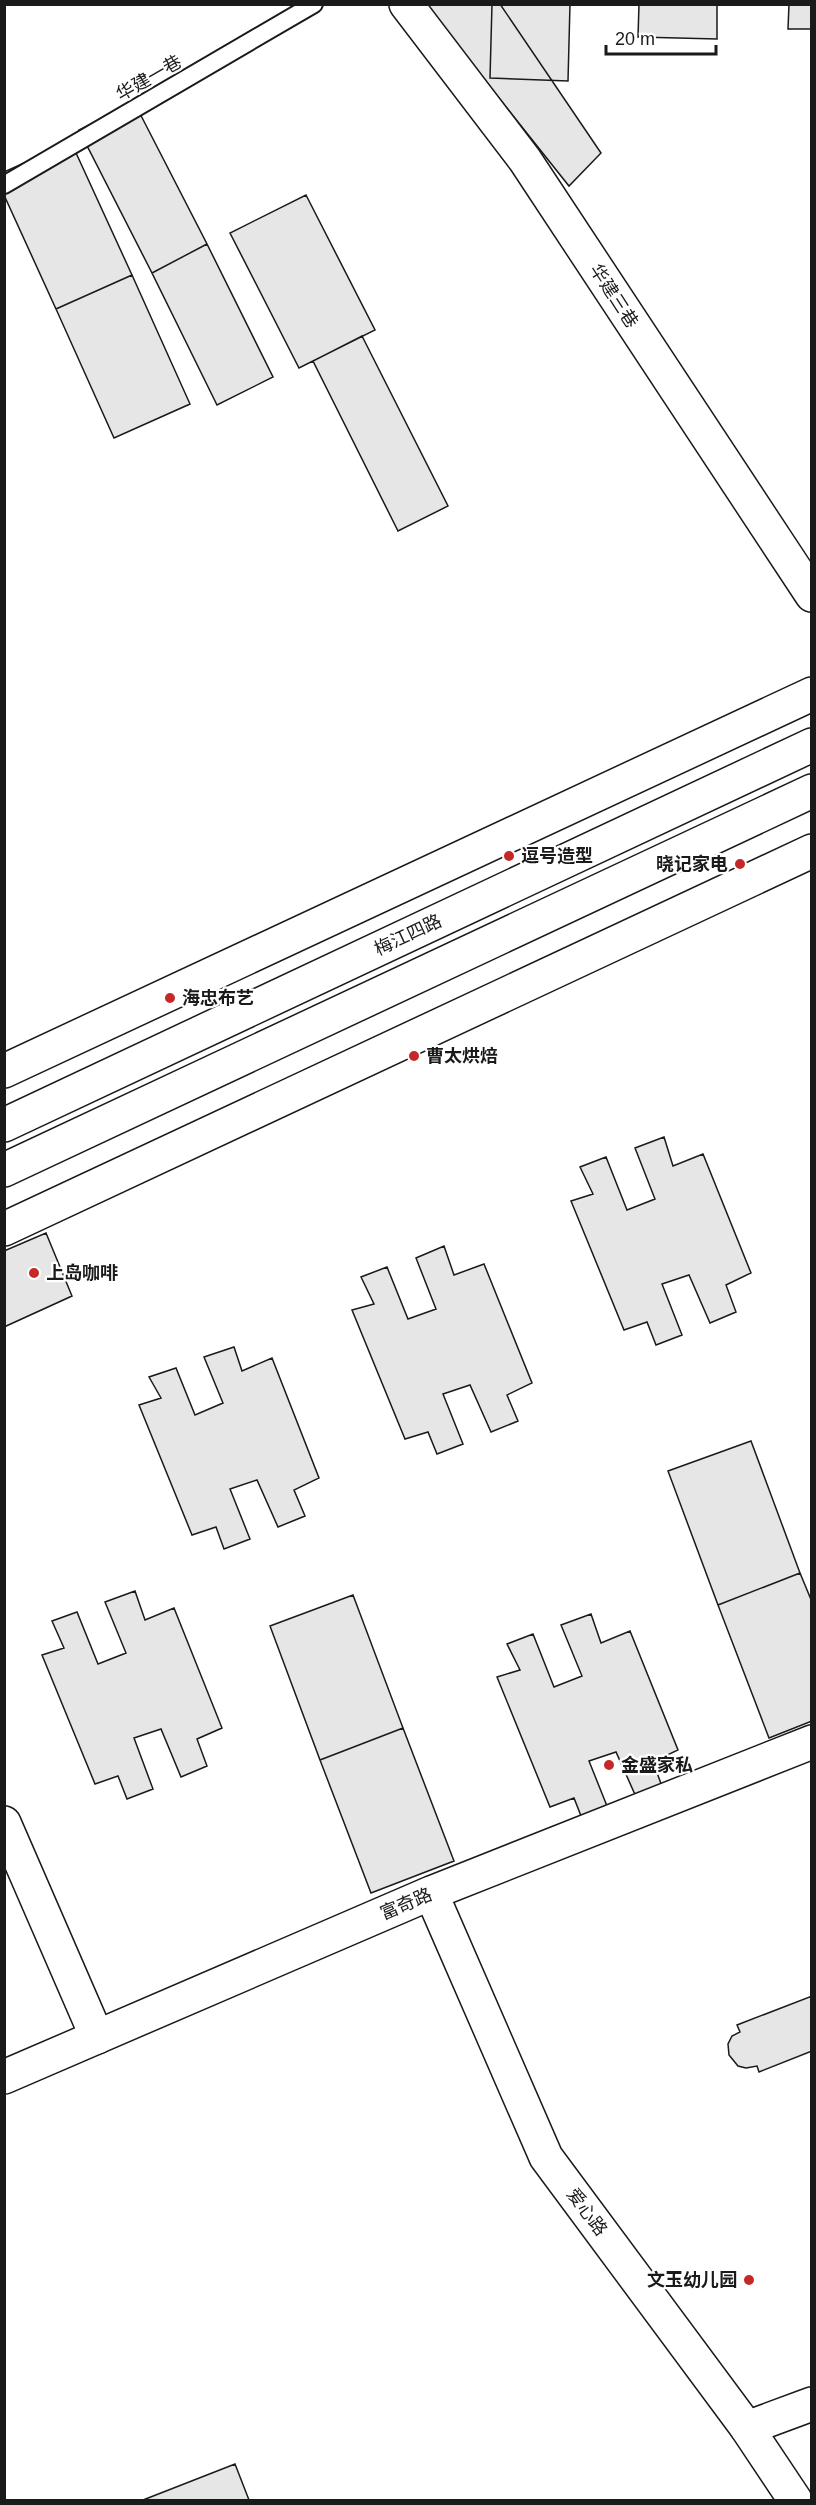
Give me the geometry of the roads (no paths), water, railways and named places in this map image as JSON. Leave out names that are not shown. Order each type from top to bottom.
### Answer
[{"type":"street","name":"华建三巷","points":[[406,4],[525,160],[812,594]]},
{"type":"street","points":[[4,1071],[812,694]]},
{"type":"street","name":"梅江四路","points":[[4,1125],[812,745]]},
{"type":"street","points":[[4,1170],[812,792]]},
{"type":"street","points":[[4,1229],[812,851]]},
{"type":"street","name":"富奇路","points":[[4,2077],[431,1893],[812,1742]]},
{"type":"street","points":[[4,1823],[97,2037]]},
{"type":"street","name":"爱心路","points":[[431,1893],[546,2157],[747,2428],[795,2500]]},
{"type":"street","points":[[747,2428],[812,2404]]},
{"type":"lane","name":"华建一巷","points":[[4,185],[314,4]]},
{"type":"place","name":"逗号造型","points":[[509,856]]},
{"type":"place","name":"晓记家电","points":[[740,864]]},
{"type":"place","name":"海忠布艺","points":[[170,998]]},
{"type":"place","name":"曹太烘焙","points":[[414,1056]]},
{"type":"place","name":"上岛咖啡","points":[[34,1273]]},
{"type":"place","name":"金盛家私","points":[[609,1765]]},
{"type":"place","name":"文玉幼儿园","points":[[749,2280]]}]
